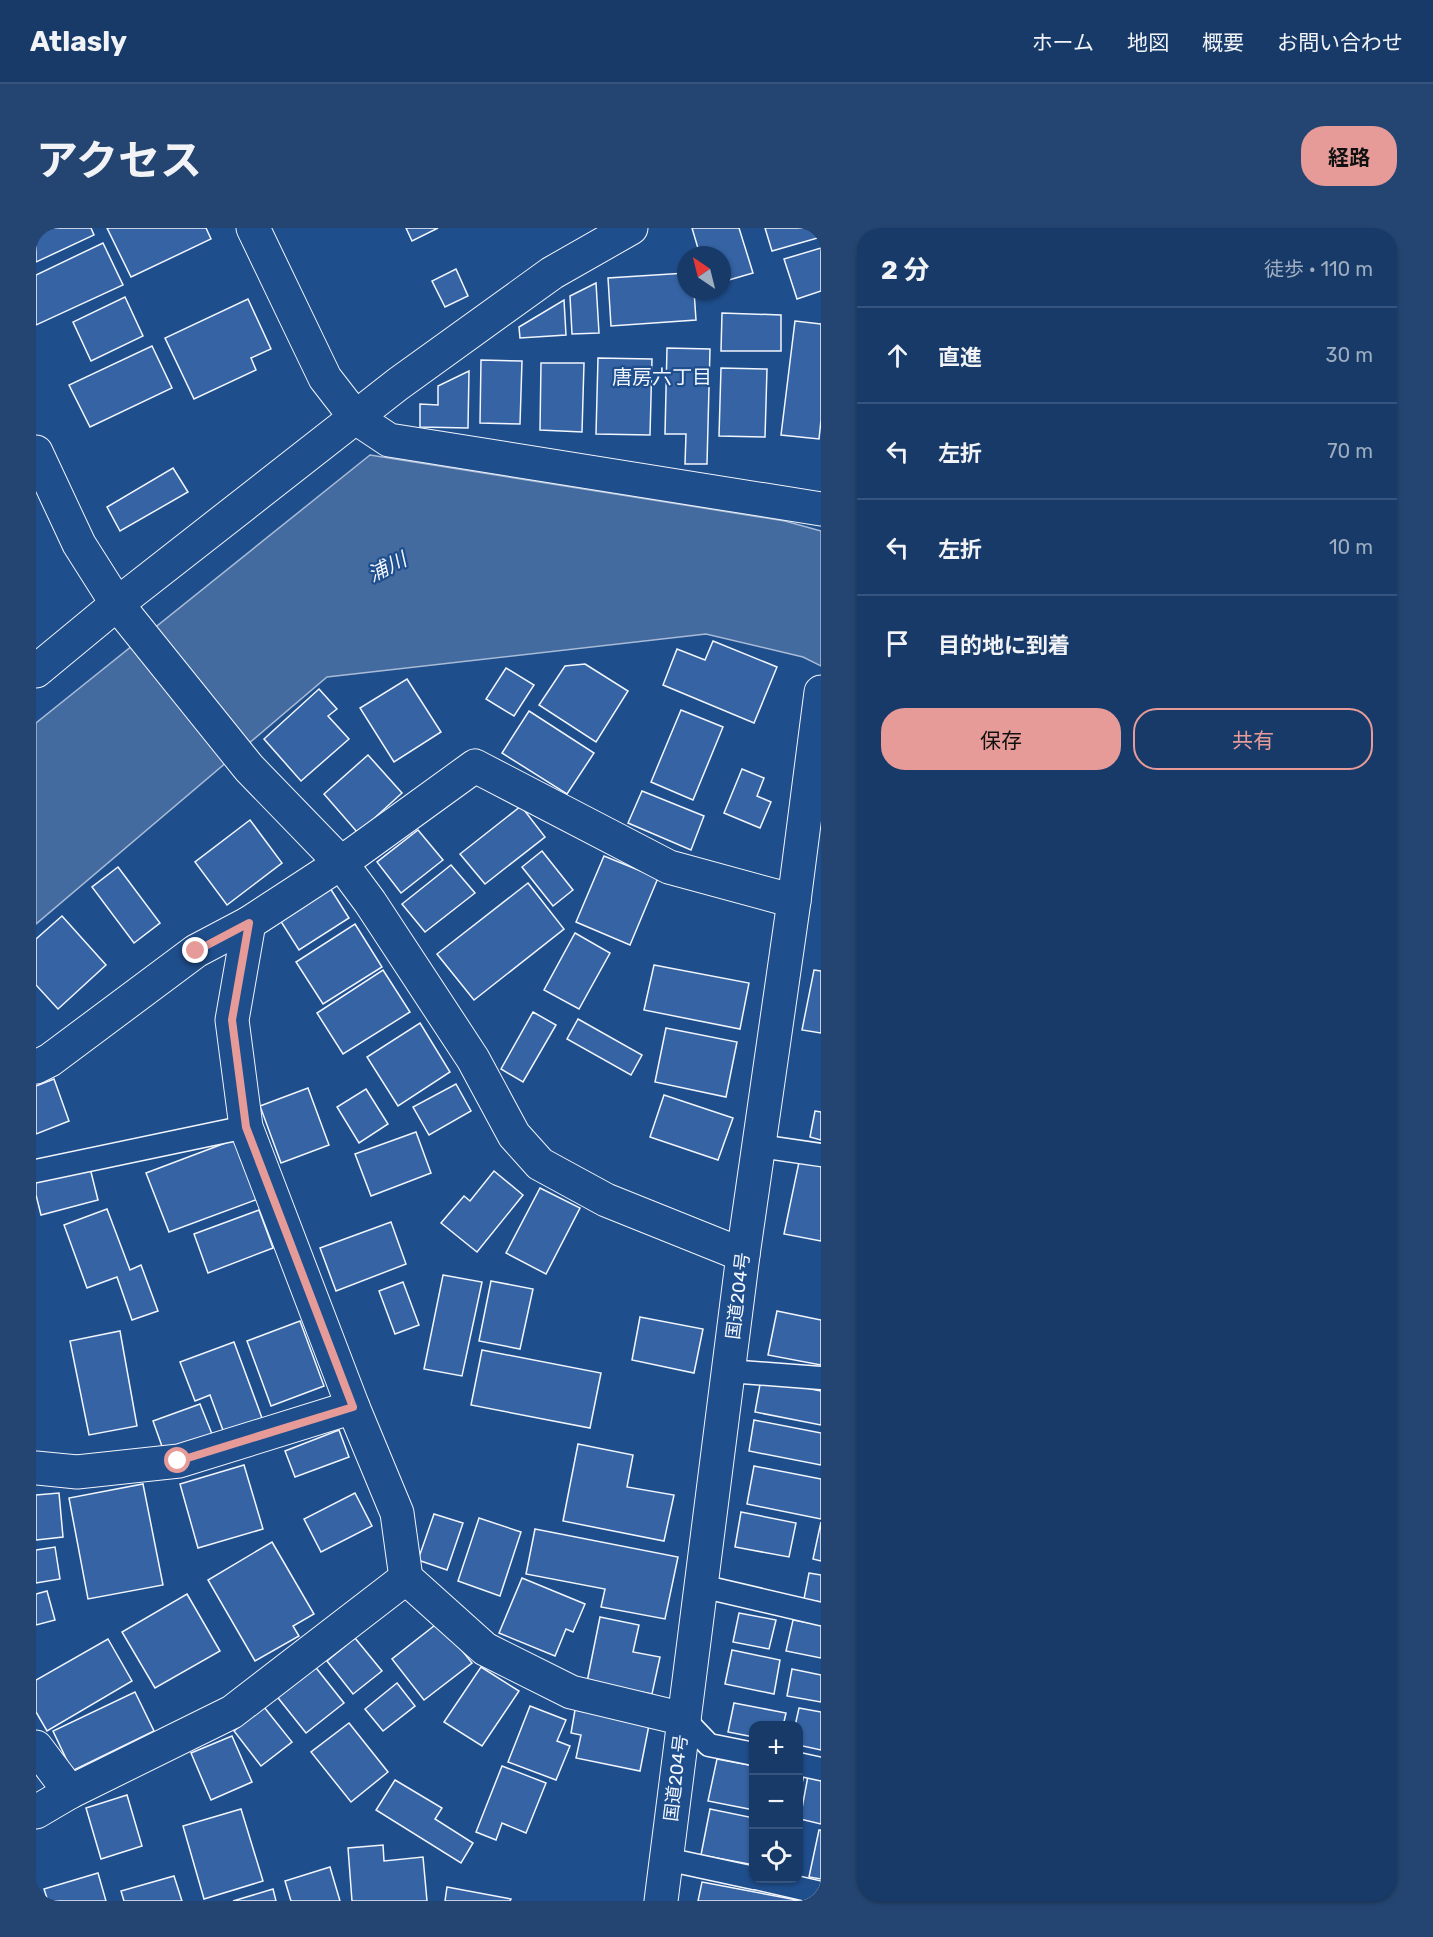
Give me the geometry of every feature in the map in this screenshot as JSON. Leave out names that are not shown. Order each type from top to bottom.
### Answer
[{"type":"main road","points":[[254,228],[325,378],[356,417],[389,440],[821,509]]},
{"type":"main road","points":[[36,671],[117,604],[398,384],[552,273],[631,228]]},
{"type":"main road","points":[[36,452],[79,544],[117,604],[249,768],[341,863],[370,902],[473,1059],[514,1135],[540,1164],[606,1200],[743,1255]]},
{"type":"main road","name":"国道204号","points":[[661,1901],[743,1255],[794,901],[821,692]]},
{"type":"main road","points":[[36,1066],[50,1060],[196,951],[249,923],[341,863],[475,766],[669,867],[794,901]]},
{"type":"main road","points":[[249,923],[232,1020],[246,1127],[396,1513],[406,1578],[485,1649],[542,1678],[571,1692],[684,1719]]},
{"type":"main road","points":[[36,1468],[77,1472],[178,1461],[353,1407]]},
{"type":"main road","points":[[36,1812],[70,1792],[232,1712],[406,1578]]},
{"type":"main road","points":[[36,1747],[70,1792]]},
{"type":"lane","points":[[36,1171],[246,1127]]},
{"type":"lane","points":[[759,1146],[821,1155]]},
{"type":"lane","points":[[728,1371],[821,1378]]},
{"type":"lane","points":[[700,1586],[821,1614]]},
{"type":"lane","points":[[684,1719],[709,1744],[749,1753]]},
{"type":"lane","points":[[803,1765],[821,1769]]},
{"type":"lane","points":[[666,1859],[749,1877]]},
{"type":"lane","points":[[777,1883],[821,1893]]},
{"type":"water","name":"浦川","points":[[370,455],[785,521],[821,531],[821,666],[803,657],[706,634],[327,677],[36,924],[36,723]]},
{"type":"building","points":[[36,228],[91,228],[94,235],[36,262]]},
{"type":"building","points":[[107,228],[206,228],[211,239],[131,277]]},
{"type":"building","points":[[406,228],[438,228],[412,241]]},
{"type":"building","points":[[692,228],[739,228],[753,273],[731,279],[731,246],[697,246]]},
{"type":"building","points":[[765,228],[821,228],[821,237],[772,251]]},
{"type":"building","points":[[103,243],[123,285],[36,325],[36,275]]},
{"type":"building","points":[[821,248],[821,291],[797,299],[784,259]]},
{"type":"building","points":[[456,269],[468,296],[445,307],[432,281]]},
{"type":"building","points":[[677,274],[677,300],[695,300],[696,320],[611,326],[608,278]]},
{"type":"building","points":[[596,283],[599,333],[572,334],[570,296]]},
{"type":"building","points":[[125,297],[143,336],[91,361],[73,322]]},
{"type":"building","points":[[248,299],[271,349],[251,358],[256,370],[194,399],[165,338]]},
{"type":"building","points":[[564,300],[566,335],[520,338],[519,327]]},
{"type":"building","points":[[722,313],[781,315],[781,351],[721,351]]},
{"type":"building","points":[[795,321],[821,324],[819,439],[781,435]]},
{"type":"building","points":[[152,346],[172,388],[90,427],[69,385]]},
{"type":"building","points":[[667,348],[710,349],[707,464],[685,464],[686,434],[665,434]]},
{"type":"building","points":[[598,358],[652,359],[650,435],[596,434]]},
{"type":"building","points":[[481,360],[522,361],[520,424],[480,423]]},
{"type":"building","points":[[541,363],[584,363],[582,432],[540,430]]},
{"type":"building","points":[[721,368],[767,369],[765,437],[719,436]]},
{"type":"building","points":[[469,371],[468,428],[420,427],[420,404],[438,405],[438,386]]},
{"type":"building","points":[[173,468],[188,492],[120,531],[107,507]]},
{"type":"building","points":[[713,641],[777,667],[754,723],[663,685],[677,649],[705,660]]},
{"type":"building","points":[[585,664],[628,691],[596,742],[539,705],[565,666]]},
{"type":"building","points":[[506,668],[534,685],[514,716],[486,699]]},
{"type":"building","points":[[407,679],[441,732],[394,762],[360,708]]},
{"type":"building","points":[[319,689],[337,709],[328,716],[349,739],[301,781],[264,739]]},
{"type":"building","points":[[681,710],[723,727],[693,800],[651,782]]},
{"type":"building","points":[[529,711],[594,753],[567,794],[502,753]]},
{"type":"building","points":[[368,755],[402,793],[358,833],[324,794]]},
{"type":"building","points":[[742,769],[764,778],[757,796],[771,802],[760,828],[724,813]]},
{"type":"building","points":[[642,791],[704,816],[691,850],[628,823]]},
{"type":"building","points":[[521,806],[545,837],[485,884],[460,854]]},
{"type":"building","points":[[250,820],[282,863],[227,905],[195,862]]},
{"type":"building","points":[[418,830],[443,860],[401,893],[377,862]]},
{"type":"building","points":[[542,851],[573,890],[553,906],[522,867]]},
{"type":"building","points":[[604,856],[658,878],[630,945],[576,922]]},
{"type":"building","points":[[451,865],[475,893],[425,932],[402,904]]},
{"type":"building","points":[[118,867],[160,923],[134,943],[92,887]]},
{"type":"building","points":[[528,883],[564,929],[474,1000],[437,954]]},
{"type":"building","points":[[330,888],[349,918],[299,950],[280,920]]},
{"type":"building","points":[[62,916],[106,965],[58,1009],[36,985],[36,939]]},
{"type":"building","points":[[355,924],[382,967],[323,1004],[296,962]]},
{"type":"building","points":[[575,933],[610,953],[579,1009],[544,990]]},
{"type":"building","points":[[654,965],[749,983],[740,1029],[644,1010]]},
{"type":"building","points":[[383,970],[410,1012],[343,1054],[317,1013]]},
{"type":"building","points":[[814,970],[821,971],[821,1033],[802,1030]]},
{"type":"building","points":[[533,1012],[556,1025],[523,1082],[501,1069]]},
{"type":"building","points":[[578,1019],[642,1055],[631,1075],[567,1039]]},
{"type":"building","points":[[420,1023],[450,1072],[398,1106],[367,1057]]},
{"type":"building","points":[[666,1028],[737,1042],[726,1097],[655,1082]]},
{"type":"building","points":[[54,1079],[69,1121],[36,1134],[36,1086]]},
{"type":"building","points":[[456,1084],[471,1111],[429,1135],[413,1107]]},
{"type":"building","points":[[308,1088],[329,1145],[281,1163],[260,1106]]},
{"type":"building","points":[[366,1089],[388,1124],[359,1143],[337,1107]]},
{"type":"building","points":[[664,1095],[733,1118],[718,1160],[650,1137]]},
{"type":"building","points":[[815,1111],[821,1112],[821,1140],[810,1137]]},
{"type":"building","points":[[416,1132],[431,1173],[371,1196],[355,1154]]},
{"type":"building","points":[[236,1139],[258,1199],[169,1232],[146,1173]]},
{"type":"building","points":[[799,1162],[821,1166],[821,1241],[784,1234]]},
{"type":"building","points":[[90,1168],[98,1200],[41,1215],[36,1195],[36,1181]]},
{"type":"building","points":[[494,1171],[523,1195],[477,1252],[441,1223],[464,1196],[470,1201]]},
{"type":"building","points":[[540,1188],[580,1208],[546,1274],[506,1253]]},
{"type":"building","points":[[107,1209],[130,1270],[141,1265],[158,1311],[132,1320],[117,1277],[87,1288],[64,1225]]},
{"type":"building","points":[[259,1210],[273,1248],[208,1273],[194,1234]]},
{"type":"building","points":[[391,1222],[406,1264],[336,1291],[320,1248]]},
{"type":"building","points":[[443,1275],[482,1282],[462,1376],[424,1369]]},
{"type":"building","points":[[491,1281],[533,1289],[520,1349],[479,1341]]},
{"type":"building","points":[[403,1282],[419,1325],[395,1334],[379,1291]]},
{"type":"building","points":[[777,1311],[821,1320],[821,1365],[768,1355]]},
{"type":"building","points":[[640,1317],[703,1329],[694,1373],[632,1360]]},
{"type":"building","points":[[300,1321],[324,1386],[271,1406],[247,1341]]},
{"type":"building","points":[[120,1331],[137,1426],[89,1435],[70,1341]]},
{"type":"building","points":[[234,1342],[262,1418],[224,1433],[210,1395],[195,1401],[180,1362]]},
{"type":"building","points":[[482,1350],[601,1373],[590,1428],[471,1405]]},
{"type":"building","points":[[761,1379],[821,1391],[821,1425],[755,1412]]},
{"type":"building","points":[[200,1404],[212,1434],[164,1452],[153,1421]]},
{"type":"building","points":[[754,1420],[821,1433],[821,1465],[749,1451]]},
{"type":"building","points":[[339,1430],[349,1457],[295,1477],[285,1451]]},
{"type":"building","points":[[578,1444],[633,1455],[627,1487],[674,1495],[664,1541],[563,1521]]},
{"type":"building","points":[[244,1465],[263,1529],[198,1548],[180,1484]]},
{"type":"building","points":[[754,1466],[821,1479],[821,1519],[747,1504]]},
{"type":"building","points":[[143,1484],[163,1585],[88,1599],[69,1498]]},
{"type":"building","points":[[59,1493],[63,1537],[36,1540],[36,1495]]},
{"type":"building","points":[[355,1493],[372,1526],[321,1552],[304,1519]]},
{"type":"building","points":[[741,1512],[796,1523],[789,1557],[735,1547]]},
{"type":"building","points":[[434,1514],[463,1523],[447,1570],[418,1560]]},
{"type":"building","points":[[479,1518],[521,1532],[500,1596],[458,1581]]},
{"type":"building","points":[[821,1522],[821,1561],[813,1559]]},
{"type":"building","points":[[535,1529],[678,1557],[665,1619],[601,1607],[605,1589],[526,1574]]},
{"type":"building","points":[[272,1542],[314,1614],[293,1626],[299,1636],[255,1661],[208,1580]]},
{"type":"building","points":[[55,1547],[60,1579],[36,1583],[36,1550]]},
{"type":"building","points":[[809,1573],[821,1575],[821,1602],[804,1599]]},
{"type":"building","points":[[522,1578],[585,1604],[573,1632],[566,1629],[555,1656],[499,1633]]},
{"type":"building","points":[[47,1591],[55,1620],[36,1625],[36,1594]]},
{"type":"building","points":[[187,1594],[220,1651],[155,1688],[122,1632]]},
{"type":"building","points":[[739,1613],[776,1620],[769,1649],[733,1642]]},
{"type":"building","points":[[600,1617],[639,1625],[633,1652],[660,1657],[652,1694],[587,1682]]},
{"type":"building","points":[[793,1620],[821,1625],[821,1658],[786,1651]]},
{"type":"building","points":[[439,1622],[472,1663],[424,1700],[392,1659]]},
{"type":"building","points":[[355,1638],[382,1671],[353,1694],[327,1661]]},
{"type":"building","points":[[108,1639],[132,1681],[47,1731],[36,1712],[36,1680]]},
{"type":"building","points":[[732,1650],[780,1660],[774,1694],[725,1684]]},
{"type":"building","points":[[313,1664],[344,1703],[306,1733],[275,1694]]},
{"type":"building","points":[[481,1667],[519,1691],[482,1746],[444,1722]]},
{"type":"building","points":[[792,1669],[821,1675],[821,1702],[787,1696]]},
{"type":"building","points":[[397,1683],[415,1706],[383,1731],[365,1709]]},
{"type":"building","points":[[135,1692],[154,1731],[72,1771],[53,1731]]},
{"type":"building","points":[[734,1703],[786,1713],[784,1721],[749,1721],[749,1736],[728,1732]]},
{"type":"building","points":[[530,1706],[566,1720],[557,1741],[570,1746],[556,1780],[508,1762]]},
{"type":"building","points":[[264,1707],[292,1742],[261,1766],[234,1731]]},
{"type":"building","points":[[799,1708],[821,1712],[821,1750],[803,1746],[803,1721],[796,1721]]},
{"type":"building","points":[[575,1710],[649,1725],[640,1771],[576,1758],[581,1735],[571,1733]]},
{"type":"building","points":[[349,1723],[388,1772],[351,1802],[311,1752]]},
{"type":"building","points":[[232,1736],[252,1782],[211,1800],[191,1753]]},
{"type":"building","points":[[717,1759],[749,1765],[749,1809],[708,1801]]},
{"type":"building","points":[[502,1766],[546,1783],[526,1833],[502,1823],[496,1840],[476,1832]]},
{"type":"building","points":[[808,1776],[821,1779],[821,1824],[803,1820],[803,1803]]},
{"type":"building","points":[[395,1780],[442,1808],[435,1819],[473,1843],[461,1863],[376,1810]]},
{"type":"building","points":[[127,1795],[142,1846],[101,1859],[86,1808]]},
{"type":"building","points":[[241,1809],[263,1881],[204,1899],[183,1826]]},
{"type":"building","points":[[710,1809],[749,1817],[749,1864],[701,1855]]},
{"type":"building","points":[[819,1830],[821,1830],[821,1879],[809,1877]]},
{"type":"building","points":[[383,1845],[384,1861],[423,1857],[427,1901],[352,1901],[348,1848]]},
{"type":"building","points":[[330,1867],[340,1901],[291,1901],[285,1881]]},
{"type":"building","points":[[98,1873],[106,1901],[48,1901],[44,1889]]},
{"type":"building","points":[[174,1876],[182,1901],[124,1901],[121,1891]]},
{"type":"building","points":[[702,1882],[802,1901],[698,1901]]},
{"type":"building","points":[[447,1887],[511,1899],[510,1901],[445,1901]]},
{"type":"building","points":[[273,1889],[276,1901],[233,1901]]},
{"type":"district","name":"唐房六丁目","points":[[662,377]]},
{"type":"route","points":[[178,1461],[353,1407],[246,1127],[232,1020],[249,923],[196,951]]}]
